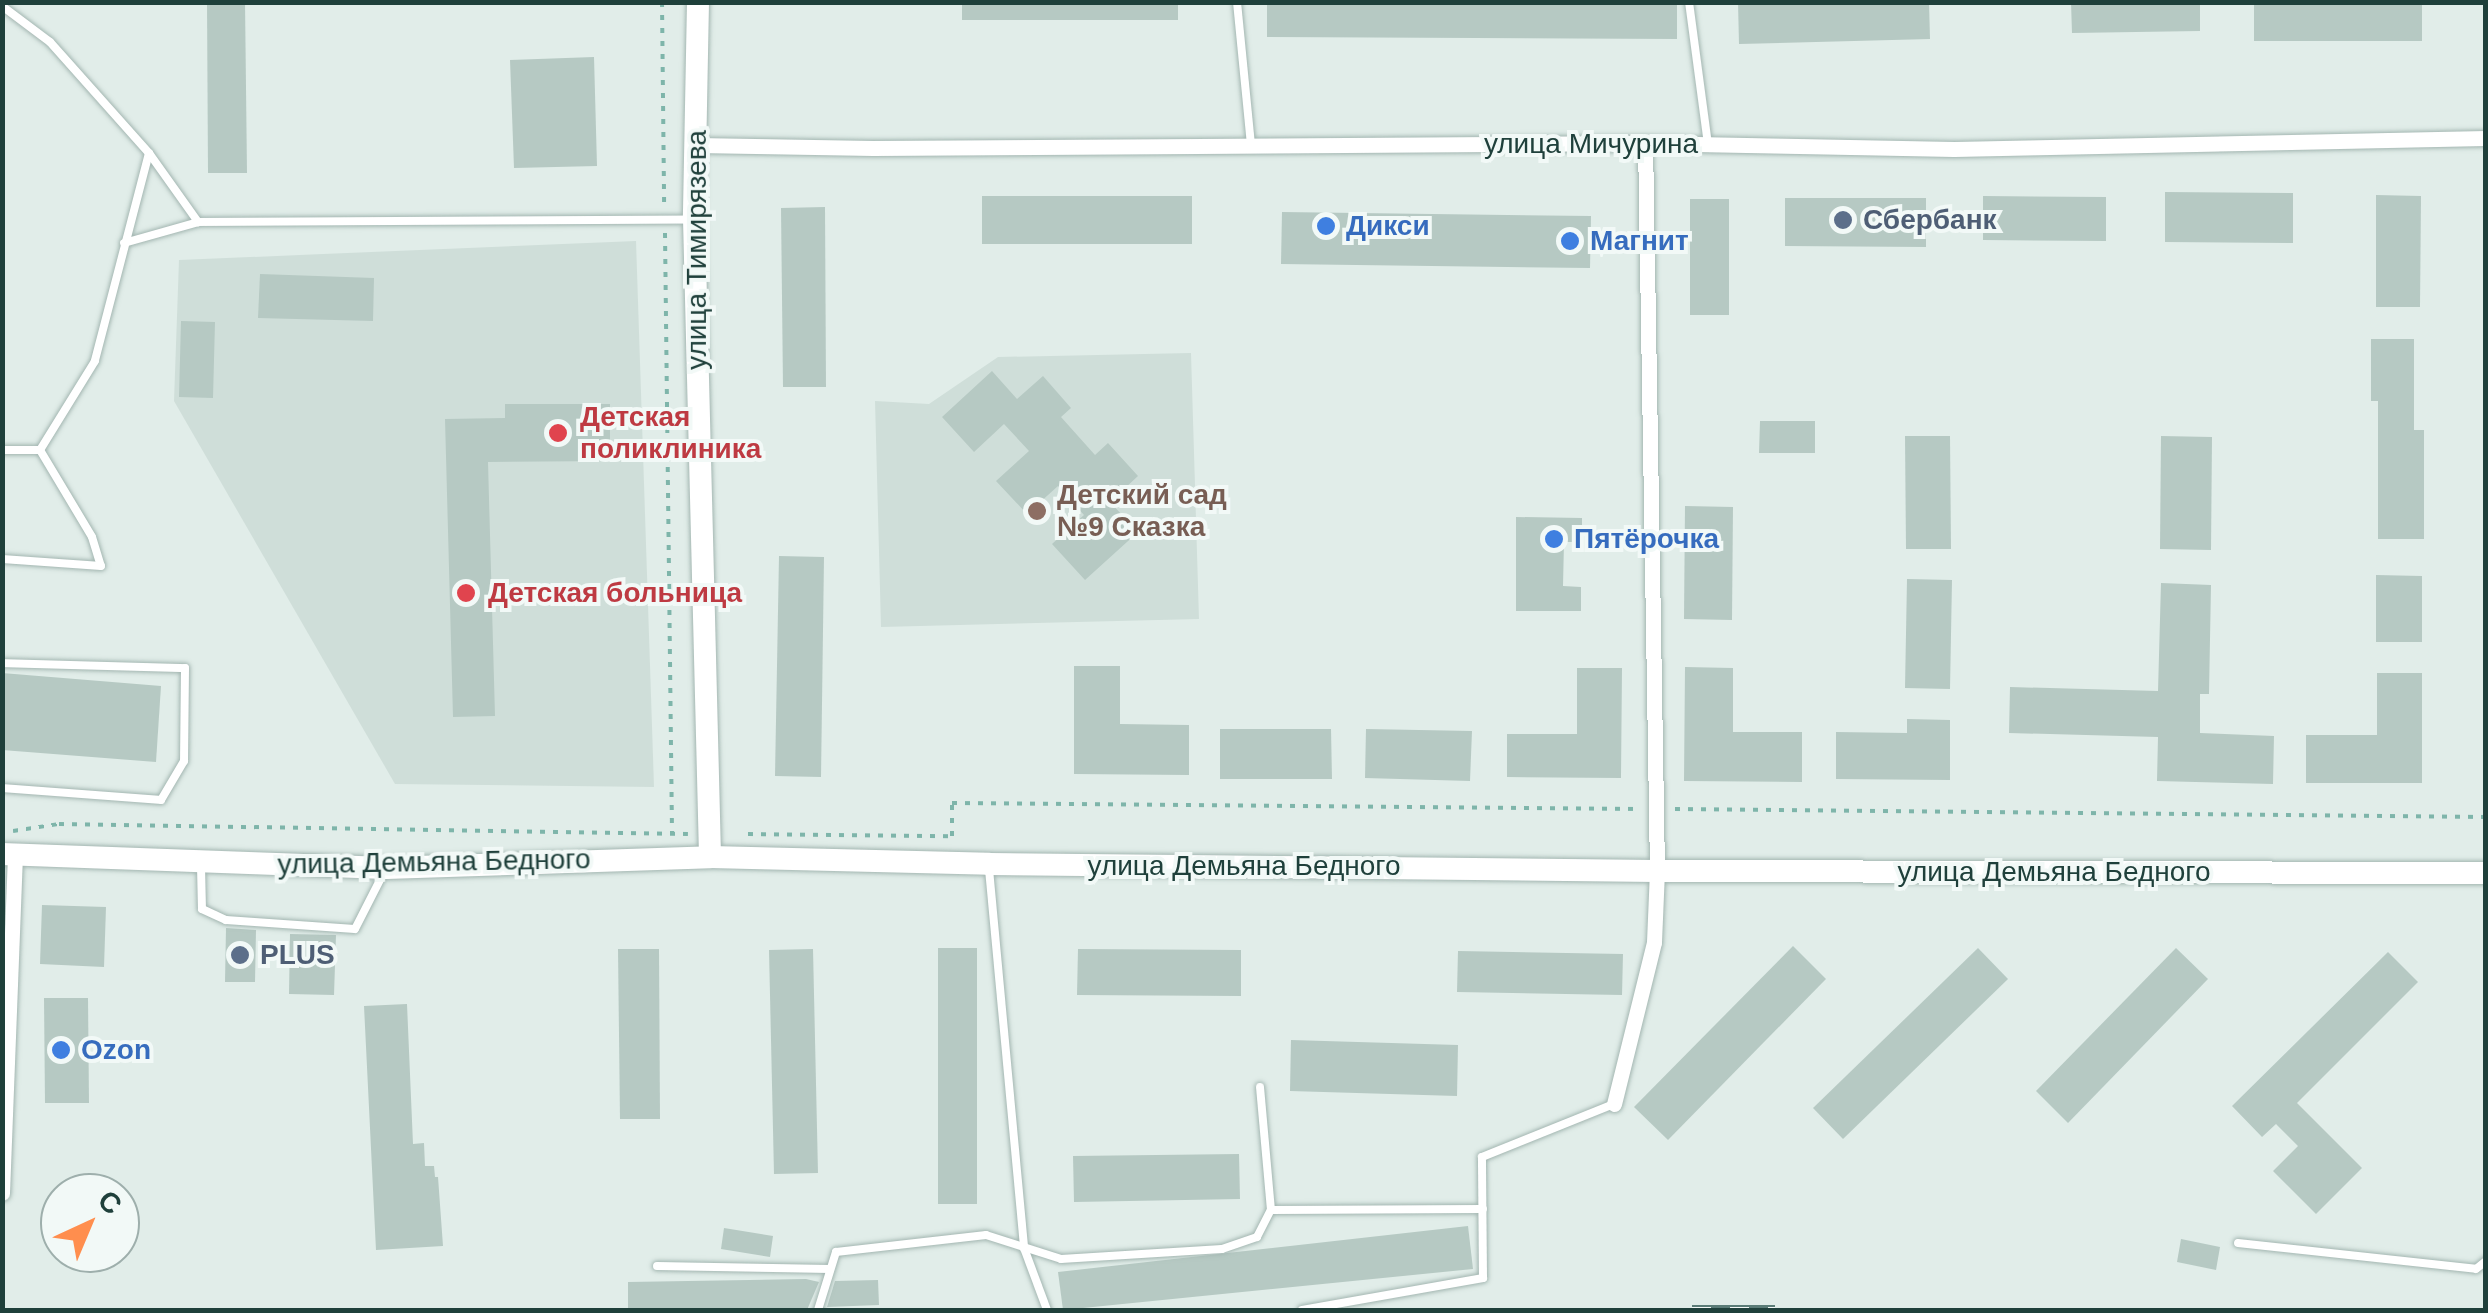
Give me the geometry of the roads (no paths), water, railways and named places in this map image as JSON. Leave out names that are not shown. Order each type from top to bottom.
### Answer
[{"type":"main road","name":"улица Тимирязева","points":[[698,2],[694,219],[710,845]]},
{"type":"main road","name":"улица Демьяна Бедного","points":[[8,854],[386,868],[672,858],[710,845],[989,864],[1658,871],[2486,872]]},
{"type":"street","name":"улица Мичурина","points":[[696,145],[1645,143],[1954,149],[2486,138]]},
{"type":"street","points":[[1614,1104],[1654,942],[1658,871],[1645,143]]},
{"type":"street","points":[[2,1193],[8,854]]},
{"type":"lane","points":[[1237,2],[1251,146]]},
{"type":"lane","points":[[1689,2],[1708,144]]},
{"type":"lane","points":[[2,6],[50,42],[149,153],[198,222]]},
{"type":"lane","points":[[40,450],[95,361],[149,153]]},
{"type":"lane","points":[[124,243],[198,222],[694,219]]},
{"type":"lane","points":[[2,450],[40,450]]},
{"type":"lane","points":[[2,559],[101,566],[92,537],[40,450]]},
{"type":"lane","points":[[2,663],[184,668],[184,761],[161,800],[2,788]]},
{"type":"lane","points":[[201,861],[202,910],[226,920],[355,929],[386,868]]},
{"type":"lane","points":[[989,864],[1024,1248],[1047,1310]]},
{"type":"lane","points":[[818,1310],[836,1252],[986,1234],[1061,1260],[1222,1249],[1257,1236],[1271,1210],[1260,1087]]},
{"type":"lane","points":[[1302,1310],[1483,1278],[1482,1156],[1614,1104]]},
{"type":"lane","points":[[1271,1210],[1483,1209]]},
{"type":"lane","points":[[2238,1243],[2476,1268],[2486,1261]]},
{"type":"lane","points":[[658,1266],[830,1269]]},
{"type":"railway","points":[[1692,1310],[1775,1310]]},
{"type":"place","name":"Сбербанк","points":[[1843,220]]},
{"type":"place","name":"Дикси","points":[[1326,226]]},
{"type":"place","name":"Магнит","points":[[1570,241]]},
{"type":"place","name":"Детская поликлиника","points":[[558,433]]},
{"type":"place","name":"Детский сад №9 Сказка","points":[[1037,511]]},
{"type":"place","name":"Пятёрочка","points":[[1554,539]]},
{"type":"place","name":"Детская больница","points":[[466,593]]},
{"type":"place","name":"PLUS","points":[[240,955]]},
{"type":"place","name":"Ozon","points":[[61,1050]]}]
